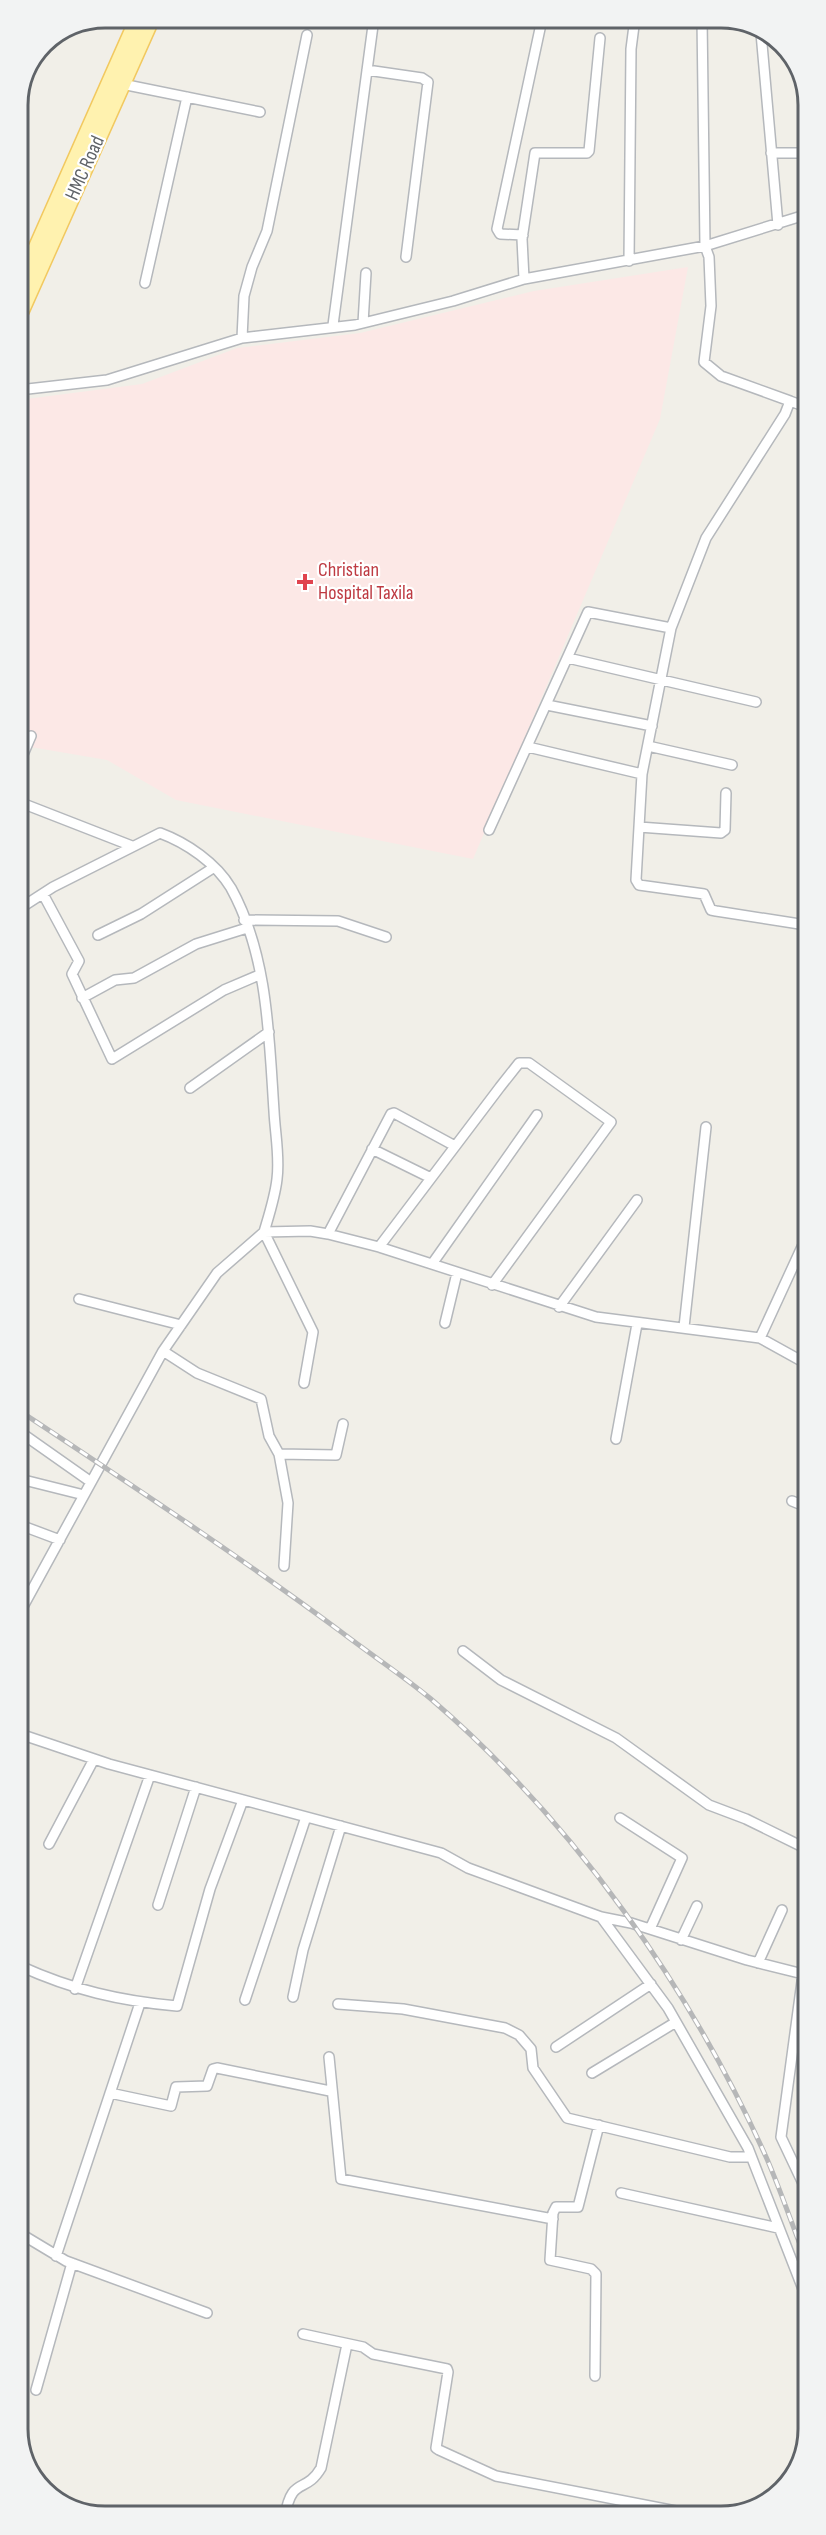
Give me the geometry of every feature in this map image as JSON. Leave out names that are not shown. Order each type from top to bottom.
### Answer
[{"type":"main road","name":"HMC Road","points":[[28,266],[134,28]]},
{"type":"main road","name":"HMC Road","points":[[28,296],[147,28]]},
{"type":"street","points":[[333,325],[373,28]]},
{"type":"street","points":[[523,235],[500,234],[497,229],[540,29]]},
{"type":"street","points":[[629,261],[631,49],[634,29]]},
{"type":"street","points":[[702,29],[705,246],[709,256],[711,306],[704,362],[721,376],[798,404]]},
{"type":"street","points":[[242,338],[244,296],[252,267],[267,231],[307,35]]},
{"type":"street","points":[[524,279],[523,235],[535,153],[587,153],[590,151],[600,38]]},
{"type":"street","points":[[763,41],[778,225]]},
{"type":"street","points":[[367,70],[422,78],[428,82],[406,257]]},
{"type":"street","points":[[122,84],[260,112]]},
{"type":"street","points":[[145,283],[188,97]]},
{"type":"street","points":[[771,153],[798,153]]},
{"type":"street","points":[[28,389],[107,380],[242,338],[363,322],[453,301],[524,279],[705,246],[798,218]]},
{"type":"street","points":[[363,322],[366,273]]},
{"type":"street","points":[[790,401],[785,414],[706,538],[671,628],[642,774],[635,869],[639,885],[704,894],[711,910],[798,924]]},
{"type":"street","points":[[489,830],[588,612],[671,628]]},
{"type":"street","points":[[568,658],[756,702]]},
{"type":"street","points":[[547,705],[652,726]]},
{"type":"street","points":[[28,743],[31,736]]},
{"type":"street","points":[[648,746],[732,765]]},
{"type":"street","points":[[528,747],[642,774]]},
{"type":"street","points":[[639,827],[721,833],[725,830],[726,793]]},
{"type":"street","points":[[28,806],[132,846]]},
{"type":"street","points":[[28,903],[160,833],[176,839],[207,860],[230,887],[246,924],[259,975],[269,1032],[278,1166],[276,1186],[264,1232],[217,1273],[163,1351],[28,1598]]},
{"type":"street","points":[[99,935],[141,915],[213,868]]},
{"type":"street","points":[[43,894],[79,961],[72,974],[112,1059],[224,990],[259,975]]},
{"type":"street","points":[[82,998],[115,980],[134,978],[196,944],[246,924],[338,921],[386,937]]},
{"type":"street","points":[[190,1088],[269,1032]]},
{"type":"street","points":[[379,1247],[519,1063],[529,1064],[611,1122],[492,1285]]},
{"type":"street","points":[[328,1234],[372,1149],[394,1113],[455,1146]]},
{"type":"street","points":[[432,1264],[537,1115]]},
{"type":"street","points":[[684,1327],[706,1128]]},
{"type":"street","points":[[372,1149],[431,1178]]},
{"type":"street","points":[[559,1307],[638,1200]]},
{"type":"street","points":[[264,1232],[310,1231],[328,1234],[379,1247],[559,1307],[637,1324],[684,1327],[760,1338],[798,1359]]},
{"type":"street","points":[[264,1232],[313,1332],[304,1383]]},
{"type":"street","points":[[760,1338],[798,1256]]},
{"type":"street","points":[[445,1323],[457,1273]]},
{"type":"street","points":[[80,1299],[181,1325]]},
{"type":"street","points":[[615,1439],[637,1324]]},
{"type":"street","points":[[163,1351],[204,1377],[261,1400],[269,1436],[279,1454],[288,1503],[284,1566]]},
{"type":"street","points":[[279,1454],[336,1455],[343,1424]]},
{"type":"street","points":[[28,1438],[91,1482]]},
{"type":"street","points":[[28,1481],[84,1495]]},
{"type":"street","points":[[792,1501],[798,1503]]},
{"type":"street","points":[[28,1529],[60,1540]]},
{"type":"street","points":[[463,1651],[501,1680],[616,1738],[709,1805],[798,1845]]},
{"type":"street","points":[[28,1737],[150,1775],[441,1853],[468,1868],[601,1917],[650,1929],[758,1963],[798,1972]]},
{"type":"street","points":[[49,1844],[94,1759]]},
{"type":"street","points":[[75,1989],[150,1775]]},
{"type":"street","points":[[158,1905],[196,1787]]},
{"type":"street","points":[[28,1972],[75,1989],[140,2003],[177,2006],[210,1889],[243,1800]]},
{"type":"street","points":[[245,2000],[306,1817]]},
{"type":"street","points":[[620,1818],[682,1858],[650,1929]]},
{"type":"street","points":[[293,1997],[303,1950],[341,1826]]},
{"type":"street","points":[[681,1940],[697,1906]]},
{"type":"street","points":[[758,1963],[782,1910]]},
{"type":"street","points":[[601,1917],[651,1984],[714,2086],[751,2157],[798,2277]]},
{"type":"street","points":[[556,2047],[651,1984]]},
{"type":"street","points":[[56,2256],[140,2003]]},
{"type":"street","points":[[338,2004],[403,2009],[505,2028],[519,2036],[531,2049],[533,2068],[567,2118],[730,2157],[751,2157]]},
{"type":"street","points":[[592,2073],[676,2022]]},
{"type":"street","points":[[798,2022],[781,2137],[798,2172]]},
{"type":"street","points":[[329,2057],[330,2091],[341,2179],[553,2219]]},
{"type":"street","points":[[110,2093],[171,2106],[176,2087],[207,2086],[213,2069],[217,2068],[330,2091]]},
{"type":"street","points":[[595,2376],[596,2274],[591,2269],[550,2260],[556,2207],[578,2207],[599,2125]]},
{"type":"street","points":[[621,2193],[778,2228]]},
{"type":"street","points":[[28,2238],[72,2263],[207,2313]]},
{"type":"street","points":[[36,2390],[72,2263]]},
{"type":"street","points":[[303,2334],[363,2347],[373,2354],[447,2369],[436,2448],[438,2450],[496,2476],[650,2506]]},
{"type":"street","points":[[287,2506],[288,2497],[294,2489],[315,2479],[321,2468],[346,2349]]},
{"type":"shaded area","name":"Christian Hospital Taxila","points":[[688,267],[660,419],[473,859],[176,800],[107,760],[28,747],[28,399],[142,384],[237,348],[360,333],[534,291]]},
{"type":"railway","points":[[28,1416],[221,1546],[409,1681],[483,1747],[533,1798],[580,1853],[624,1911],[665,1971],[737,2095],[767,2159],[798,2238]]},
{"type":"place","name":"Christian Hospital Taxila","points":[[305,582]]}]
